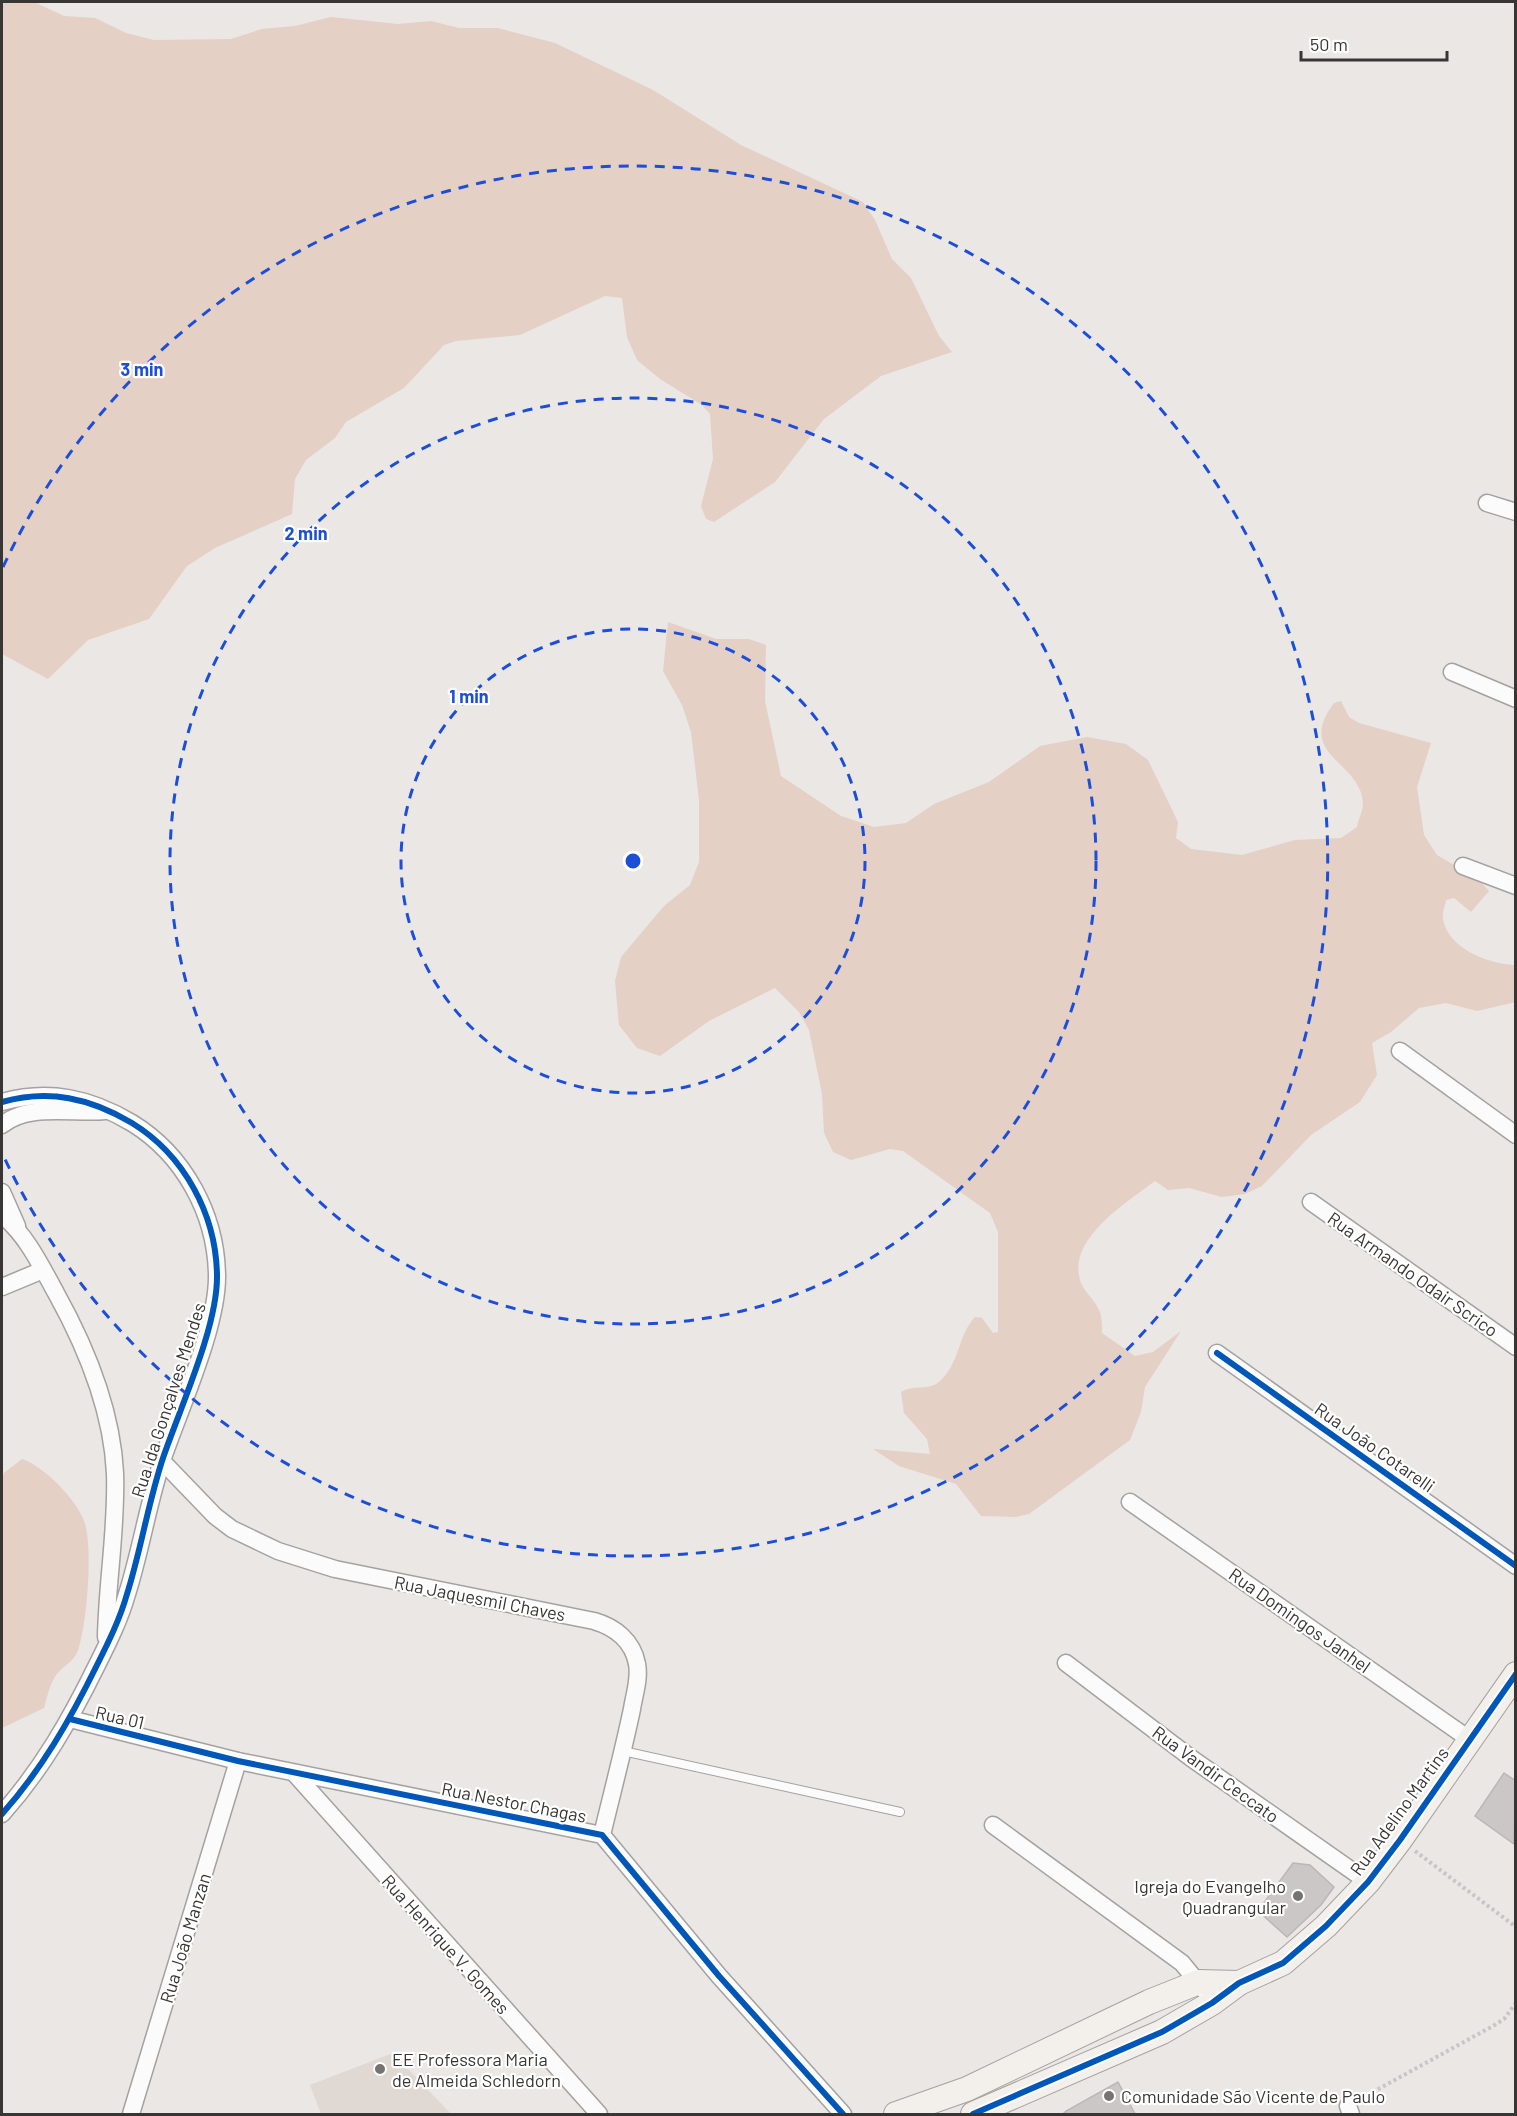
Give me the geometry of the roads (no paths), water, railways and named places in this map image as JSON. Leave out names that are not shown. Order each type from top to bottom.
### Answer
[{"type":"street","points":[[1487,503],[1515,512]]},
{"type":"street","points":[[1452,672],[1515,699]]},
{"type":"street","points":[[1463,866],[1515,886]]},
{"type":"street","points":[[1400,1052],[1515,1135]]},
{"type":"street","name":"Rua Ida Gonçalves Mendes","points":[[2,1102],[36,1096],[81,1099],[141,1129],[158,1143],[187,1177],[206,1214],[216,1256],[216,1298],[207,1332],[162,1461],[127,1596],[106,1646],[70,1719],[36,1773],[2,1814]]},
{"type":"street","points":[[2,1125],[20,1116],[37,1112],[109,1111]]},
{"type":"street","name":"Rua Ida Gonçalves Mendes","points":[[2,1192],[18,1229],[43,1270],[77,1335],[108,1418],[115,1472],[106,1646]]},
{"type":"street","name":"Rua Armando Odair Scrico","points":[[1311,1202],[1515,1347]]},
{"type":"street","name":"Rua Ida Gonçalves Mendes","points":[[2,1215],[18,1229]]},
{"type":"street","points":[[2,1287],[43,1270]]},
{"type":"street","name":"Rua João Cotarelli","points":[[1217,1353],[1515,1566]]},
{"type":"street","name":"Rua Jaquesmil Chaves","points":[[162,1461],[215,1516],[239,1534],[278,1551],[335,1569],[594,1621],[613,1629],[628,1643],[634,1653],[638,1676],[623,1751],[602,1835]]},
{"type":"street","name":"Rua Domingos Janhel","points":[[1130,1502],[1469,1739]]},
{"type":"street","name":"Rua Vandir Ceccato","points":[[1066,1663],[1191,1758],[1368,1882]]},
{"type":"street","name":"Rua Adelino Martins","points":[[977,2114],[1162,2032],[1212,2003],[1239,1983],[1283,1963],[1326,1926],[1368,1882],[1400,1840],[1515,1674]]},
{"type":"street","name":"Rua 01","points":[[70,1719],[87,1726],[165,1743]]},
{"type":"street","name":"Rua Nestor Chagas","points":[[165,1743],[294,1773],[602,1835],[719,1976],[843,2115]]},
{"type":"street","name":"Rua João Manzan","points":[[131,2115],[238,1761]]},
{"type":"street","name":"Rua Henrique V. Gomes","points":[[294,1773],[598,2115]]},
{"type":"street","points":[[993,1825],[1182,1963],[1199,1982],[1212,2003]]},
{"type":"street","name":"Rua Adelino Martins","points":[[896,2115],[967,2090],[1149,2002],[1199,1982],[1239,1983]]},
{"type":"street","points":[[967,2090],[977,2114]]},
{"type":"lane","points":[[623,1751],[900,1812]]},
{"type":"place","name":"Igreja do Evangelho Quadrangular","points":[[1298,1896]]},
{"type":"place","name":"EE Professora Maria de Almeida Schledorn","points":[[380,2069]]},
{"type":"place","name":"Comunidade São Vicente de Paulo","points":[[1109,2096]]}]
